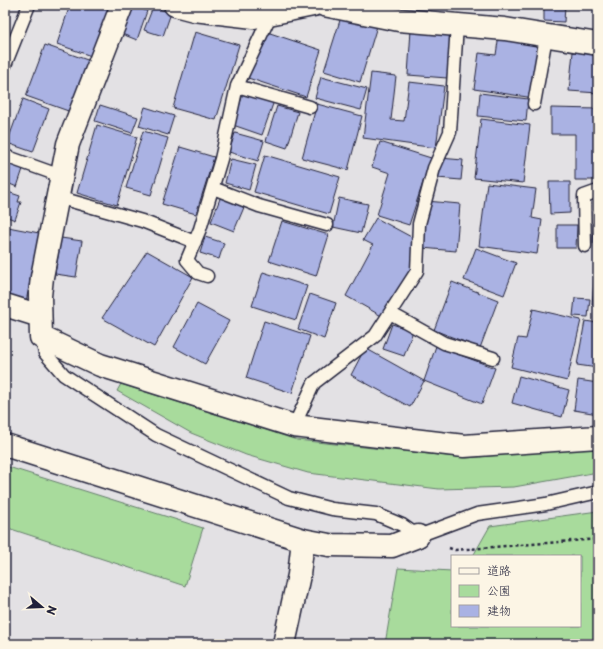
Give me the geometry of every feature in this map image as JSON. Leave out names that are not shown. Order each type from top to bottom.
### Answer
[{"type":"street","points":[[122,5],[68,144],[42,277],[40,316],[42,337],[100,365],[294,426],[464,446],[598,437]]},
{"type":"street","points":[[175,5],[194,10],[254,17],[314,5]]},
{"type":"street","points":[[324,5],[398,20],[504,29],[598,44]]},
{"type":"street","points":[[5,305],[40,316]]},
{"type":"street","points":[[5,445],[303,540],[329,544],[392,546],[418,536]]},
{"type":"street","points":[[284,644],[299,575],[303,540]]},
{"type":"lane","points":[[5,66],[30,5]]},
{"type":"lane","points":[[207,276],[198,273],[187,260],[195,242],[222,159],[237,86],[271,14]]},
{"type":"lane","points":[[294,426],[314,383],[375,336],[417,271],[419,224],[434,168],[450,132],[457,26]]},
{"type":"lane","points":[[534,104],[546,36]]},
{"type":"lane","points":[[237,86],[310,107]]},
{"type":"lane","points":[[5,156],[61,176]]},
{"type":"lane","points":[[213,188],[259,206],[327,225]]},
{"type":"lane","points":[[585,246],[584,196],[598,191]]},
{"type":"lane","points":[[57,197],[142,221],[195,242]]},
{"type":"lane","points":[[390,313],[444,343],[493,358]]},
{"type":"lane","points":[[42,337],[45,353],[64,375],[156,435],[290,498],[332,509],[376,514],[402,525],[418,536],[477,514],[546,504],[598,492]]},
{"type":"path","points":[[418,536],[455,550],[598,539]]},
{"type":"green space","points":[[121,384],[297,440],[467,458],[598,446],[598,472],[514,487],[439,489],[308,473],[246,455],[191,433],[117,391]]},
{"type":"green space","points":[[5,466],[203,528],[185,586],[5,527]]},
{"type":"green space","points":[[598,511],[598,644],[385,644],[398,568],[451,571],[451,627],[581,627],[581,555],[474,555],[490,526]]},
{"type":"building","points":[[70,5],[112,5],[94,57],[57,44]]},
{"type":"building","points":[[544,5],[565,5],[564,22],[544,21]]},
{"type":"building","points":[[132,6],[147,11],[137,40],[122,34]]},
{"type":"building","points":[[153,7],[171,13],[163,36],[144,30]]},
{"type":"building","points":[[342,14],[377,26],[360,82],[324,71]]},
{"type":"building","points":[[411,30],[452,33],[447,78],[408,75]]},
{"type":"building","points":[[264,31],[321,50],[306,97],[248,78]]},
{"type":"building","points":[[195,32],[239,45],[216,120],[173,108]]},
{"type":"building","points":[[5,34],[10,36],[5,49]]},
{"type":"building","points":[[499,34],[542,41],[534,98],[474,89],[479,53],[496,55]]},
{"type":"building","points":[[45,45],[93,62],[74,113],[26,96]]},
{"type":"building","points":[[573,52],[598,54],[598,93],[569,91]]},
{"type":"building","points":[[371,73],[396,76],[391,120],[404,121],[409,82],[444,86],[436,148],[363,138]]},
{"type":"building","points":[[321,77],[367,89],[361,110],[315,98]]},
{"type":"building","points":[[244,91],[274,101],[262,135],[233,125]]},
{"type":"building","points":[[480,93],[528,99],[526,121],[478,116]]},
{"type":"building","points":[[23,99],[49,109],[33,152],[7,143]]},
{"type":"building","points":[[317,104],[362,116],[348,170],[302,158]]},
{"type":"building","points":[[100,105],[138,117],[132,133],[95,121]]},
{"type":"building","points":[[277,106],[298,112],[287,148],[266,141]]},
{"type":"building","points":[[145,107],[174,116],[168,135],[139,126]]},
{"type":"building","points":[[551,108],[598,109],[598,180],[575,180],[575,134],[551,134]]},
{"type":"building","points":[[481,119],[530,125],[523,183],[474,178]]},
{"type":"building","points":[[97,125],[137,137],[117,205],[77,193]]},
{"type":"building","points":[[143,131],[168,138],[151,195],[126,188]]},
{"type":"building","points":[[235,133],[264,141],[258,161],[229,152]]},
{"type":"building","points":[[380,142],[431,158],[409,225],[377,215],[390,173],[372,167]]},
{"type":"building","points":[[180,147],[214,157],[196,214],[162,204]]},
{"type":"building","points":[[265,155],[340,177],[329,214],[254,192]]},
{"type":"building","points":[[440,158],[463,160],[461,180],[437,178]]},
{"type":"building","points":[[5,159],[24,166],[17,187],[5,182]]},
{"type":"building","points":[[231,159],[256,165],[249,190],[225,183]]},
{"type":"building","points":[[549,182],[570,182],[570,213],[550,214]]},
{"type":"building","points":[[487,183],[536,189],[532,218],[542,220],[537,254],[479,246]]},
{"type":"building","points":[[5,191],[20,196],[18,202],[21,202],[15,220],[5,216]]},
{"type":"building","points":[[221,196],[245,205],[234,231],[211,222]]},
{"type":"building","points":[[339,198],[368,204],[361,233],[333,227]]},
{"type":"building","points":[[426,201],[460,204],[456,251],[422,248]]},
{"type":"building","points":[[595,202],[598,202],[598,243],[593,243]]},
{"type":"building","points":[[376,218],[415,239],[414,265],[385,318],[346,296],[373,245],[363,240]]},
{"type":"building","points":[[282,221],[329,235],[316,276],[269,261]]},
{"type":"building","points":[[557,225],[577,225],[576,248],[557,248]]},
{"type":"building","points":[[8,227],[39,233],[26,302],[5,299],[5,243]]},
{"type":"building","points":[[205,237],[224,243],[219,259],[200,253]]},
{"type":"building","points":[[61,238],[82,241],[76,277],[55,274]]},
{"type":"building","points":[[597,245],[598,305],[592,305]]},
{"type":"building","points":[[476,248],[516,263],[504,295],[464,280]]},
{"type":"building","points":[[147,251],[193,277],[154,347],[102,318]]},
{"type":"building","points":[[263,272],[307,286],[296,320],[252,306]]},
{"type":"building","points":[[452,282],[498,300],[480,348],[434,330]]},
{"type":"building","points":[[310,294],[336,303],[324,339],[298,329]]},
{"type":"building","points":[[575,298],[590,299],[588,317],[573,316]]},
{"type":"building","points":[[197,304],[229,321],[205,364],[174,347]]},
{"type":"building","points":[[533,309],[581,320],[567,381],[511,367],[518,338],[526,339]]},
{"type":"building","points":[[264,321],[310,336],[292,393],[246,378]]},
{"type":"building","points":[[585,321],[598,323],[598,368],[577,365]]},
{"type":"building","points":[[392,324],[413,331],[404,356],[383,349]]},
{"type":"building","points":[[436,346],[495,368],[482,404],[424,381]]},
{"type":"building","points":[[365,348],[424,381],[410,407],[351,375]]},
{"type":"building","points":[[519,376],[569,390],[562,417],[512,403]]},
{"type":"building","points":[[578,380],[598,383],[598,414],[574,410]]}]
